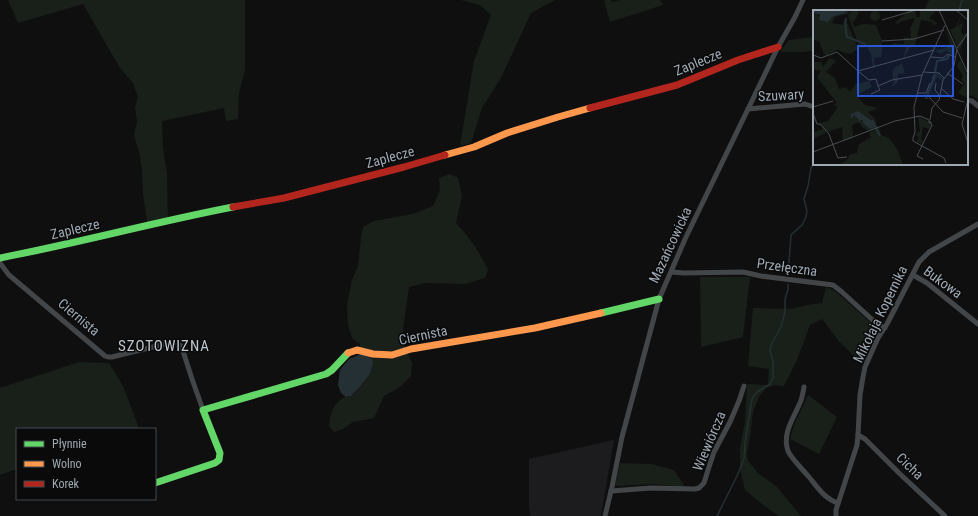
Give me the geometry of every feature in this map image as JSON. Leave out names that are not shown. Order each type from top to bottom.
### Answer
[{"type":"street","name":"Mazańcowicka","points":[[605,516],[623,432],[659,299],[686,237],[778,47],[803,0]]},
{"type":"street","name":"Zaplecze","points":[[0,258],[198,214],[284,198],[404,167],[474,147],[507,133],[558,117],[677,85],[738,60],[778,47]]},
{"type":"street","points":[[968,100],[972,101],[978,106]]},
{"type":"street","name":"Szuwary","points":[[748,109],[805,104],[813,107]]},
{"type":"street","name":"Mikołaja Kopernika","points":[[836,516],[836,510],[856,445],[860,395],[863,377],[870,354],[919,262],[929,252],[978,224]]},
{"type":"street","name":"Ciernista","points":[[0,263],[9,275],[105,356],[112,357],[173,342],[180,345],[220,453],[219,460],[215,463],[156,483]]},
{"type":"street","name":"Przełęczna","points":[[671,272],[743,272],[761,276],[833,285],[877,324],[885,328]]},
{"type":"street","name":"Bukowa","points":[[912,275],[927,283],[978,324]]},
{"type":"street","name":"Ciernista","points":[[203,410],[326,374],[332,370],[347,353],[357,350],[373,354],[392,355],[411,349],[535,328],[659,299]]},
{"type":"street","name":"Wiewiórcza","points":[[611,490],[652,488],[695,489],[702,486],[714,452],[730,422],[744,386]]},
{"type":"street","points":[[804,387],[800,404],[787,432],[786,443],[789,452],[824,495],[832,501],[838,503]]},
{"type":"street","name":"Cicha","points":[[858,435],[866,439],[900,474],[945,516]]},
{"type":"shaded area","points":[[8,0],[245,0],[245,70],[239,93],[238,119],[226,121],[224,108],[162,121],[163,147],[167,175],[168,219],[147,223],[140,156],[134,135],[137,121],[135,107],[138,97],[133,83],[120,68],[83,4],[18,23]]},
{"type":"shaded area","points":[[461,0],[555,0],[531,13],[501,78],[482,108],[471,143],[460,146],[474,61],[491,15],[480,5]]},
{"type":"shaded area","points":[[604,0],[611,0],[612,2],[620,0],[660,0],[663,5],[610,22]]},
{"type":"shaded area","points":[[929,0],[978,0],[978,100],[973,96],[968,95],[968,10],[924,10]]},
{"type":"shaded area","points":[[813,37],[813,51],[780,52],[789,40]]},
{"type":"shaded area","points":[[450,174],[458,178],[462,196],[456,223],[474,245],[485,263],[488,270],[485,278],[465,284],[425,283],[409,287],[403,329],[405,347],[412,363],[411,376],[400,387],[384,396],[374,418],[353,422],[343,429],[334,432],[329,426],[331,413],[335,406],[341,399],[350,397],[369,375],[366,355],[359,355],[360,344],[352,338],[348,325],[347,304],[352,280],[358,266],[363,227],[374,221],[413,214],[433,206],[440,190],[439,178]]},
{"type":"shaded area","points":[[700,277],[750,277],[743,337],[701,347]]},
{"type":"shaded area","points":[[826,287],[835,291],[879,330],[871,345],[864,364],[860,362],[838,340],[822,319],[810,325],[797,360],[784,386],[775,385],[766,388],[759,397],[753,412],[747,452],[748,461],[759,474],[776,486],[801,516],[779,516],[745,490],[740,468],[740,448],[745,422],[747,384],[768,385],[769,369],[748,366],[753,308],[791,309],[822,303]]},
{"type":"shaded area","points":[[359,355],[366,355],[372,359],[373,364],[369,375],[360,387],[351,396],[346,397],[341,393],[338,385],[340,370],[349,359]]},
{"type":"shaded area","points":[[79,362],[109,363],[123,386],[139,428],[16,428],[16,469],[0,475],[0,388]]},
{"type":"shaded area","points":[[808,395],[837,417],[819,454],[790,439],[795,423]]},
{"type":"shaded area","points":[[614,440],[601,516],[531,516],[529,509],[529,459]]},
{"type":"shaded area","points":[[620,463],[651,464],[674,470],[685,487],[652,484],[615,486]]},
{"type":"waterway","points":[[959,10],[962,0]]},
{"type":"waterway","points":[[788,275],[791,235],[802,225],[806,217],[807,211],[804,199],[813,165]]},
{"type":"waterway","points":[[717,516],[744,459],[752,399],[757,392],[770,384],[773,378],[773,361],[770,351],[772,343],[781,327],[785,312],[785,299],[788,284]]},
{"type":"traffic: fast","points":[[0,258],[233,207]]},
{"type":"traffic: fast","points":[[601,313],[659,299]]},
{"type":"traffic: fast","points":[[156,483],[215,463],[219,460],[220,453],[203,410],[326,374],[332,370],[348,353]]},
{"type":"traffic: slow","points":[[445,155],[474,147],[507,133],[590,108]]},
{"type":"traffic: slow","points":[[348,353],[357,350],[373,354],[392,355],[411,349],[535,328],[601,313]]},
{"type":"traffic: jam","points":[[590,108],[677,85],[738,60],[778,47]]},
{"type":"traffic: jam","points":[[233,207],[284,198],[445,155]]},
{"type":"district","name":"SZOTOWIZNA","points":[[164,346]]}]
